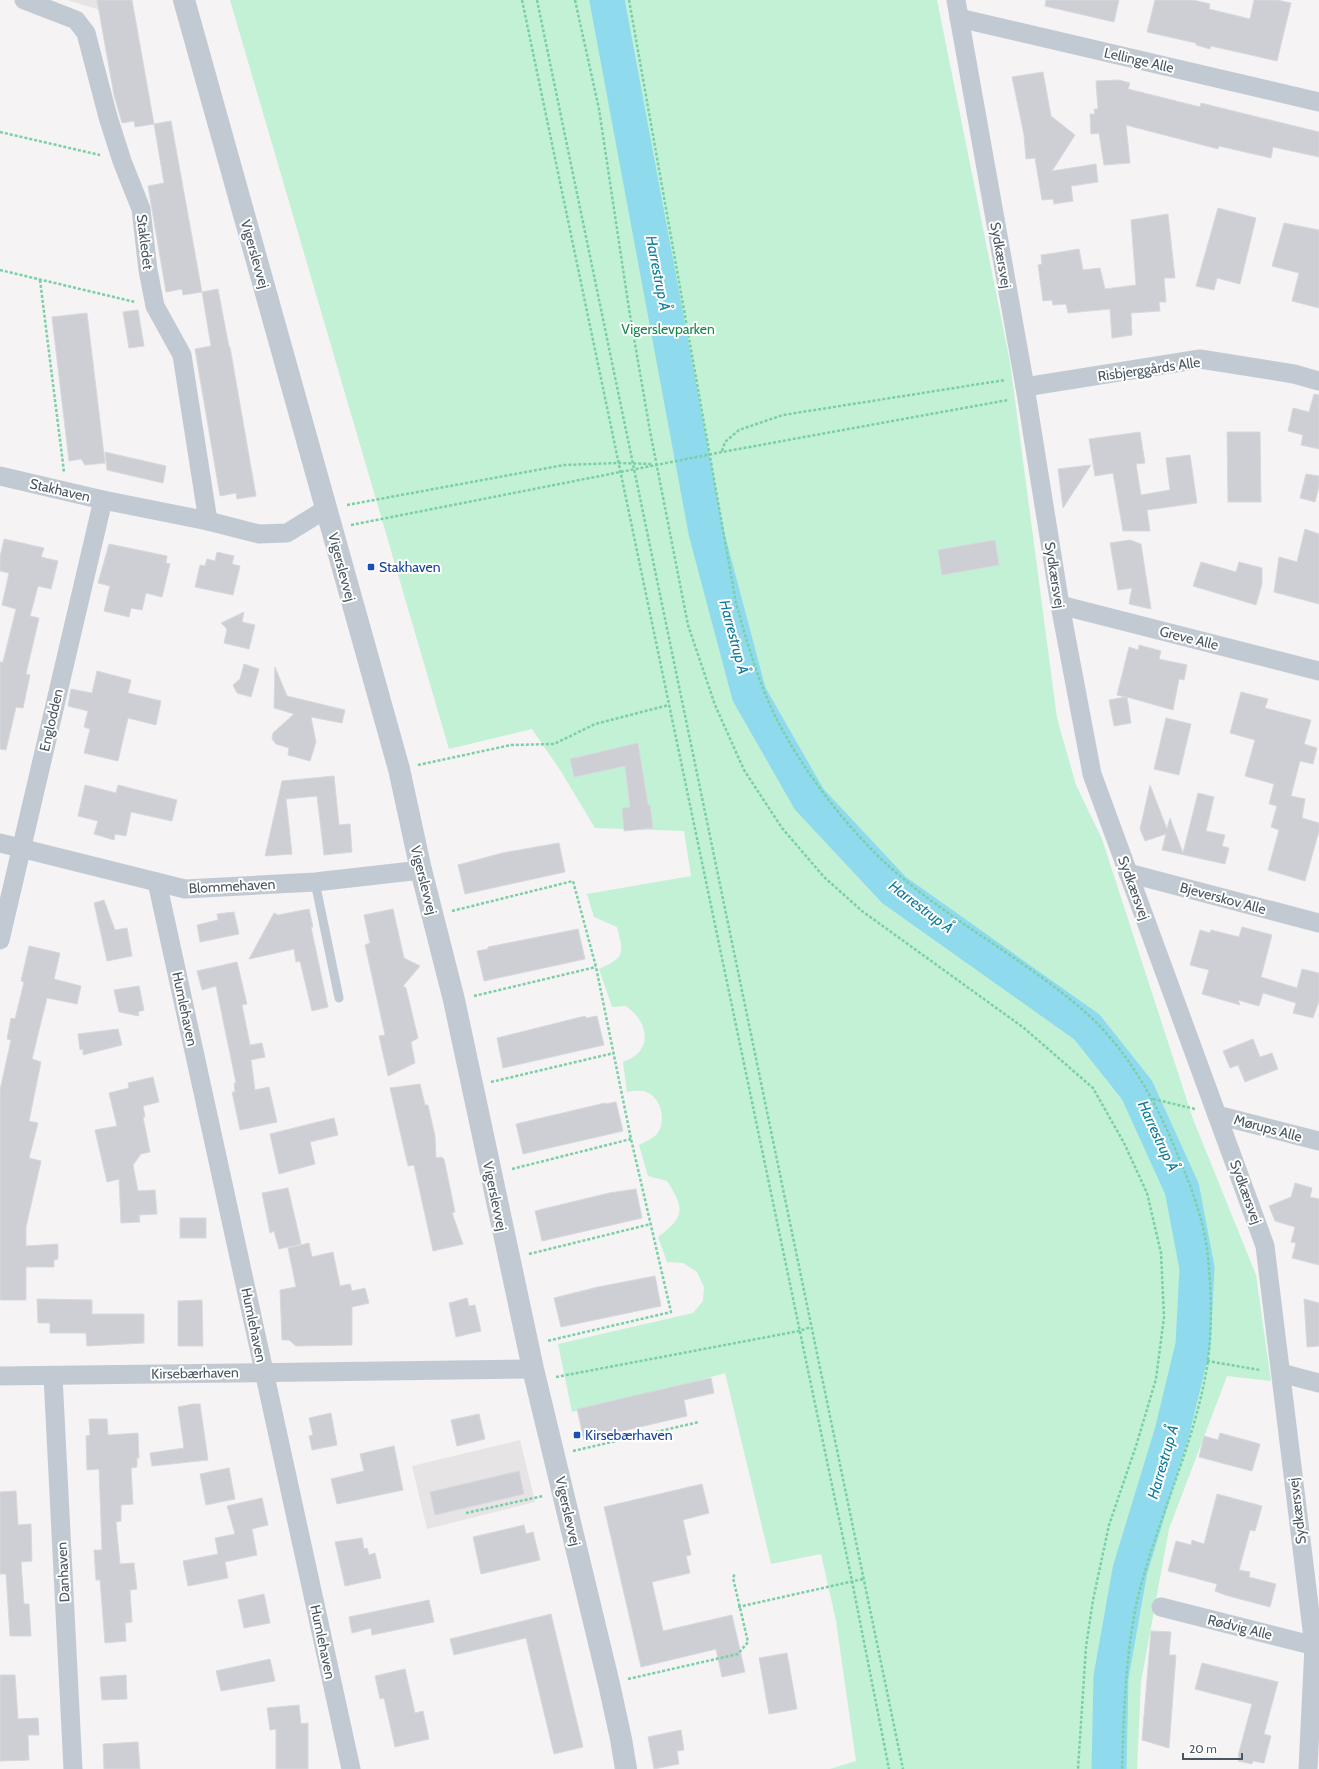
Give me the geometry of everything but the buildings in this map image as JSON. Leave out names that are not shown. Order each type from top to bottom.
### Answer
[{"type":"street","name":"Stakledet","points":[[24,0],[76,20],[86,33],[108,117],[122,161],[141,209],[148,270],[155,306],[182,355],[208,521]]},
{"type":"street","name":"Vigerslevvej","points":[[184,0],[399,769],[421,870],[454,1000],[508,1259],[609,1684],[626,1769]]},
{"type":"street","name":"Lellinge Alle","points":[[957,9],[1319,102]]},
{"type":"street","name":"Sydkærsvej","points":[[957,9],[1026,392],[1060,605],[1092,774],[1265,1246],[1316,1646],[1308,1769]]},
{"type":"street","name":"Risbjerggårds Alle","points":[[1026,392],[1200,359],[1294,374],[1319,381]]},
{"type":"street","name":"Stakhaven","points":[[0,476],[66,492],[208,521],[259,534],[287,532],[329,519]]},
{"type":"street","name":"Englodden","points":[[0,940],[103,500]]},
{"type":"street","name":"Greve Alle","points":[[1060,605],[1319,671]]},
{"type":"street","name":"Blommehaven","points":[[0,842],[185,889],[315,882],[421,870]]},
{"type":"street","name":"Bjeverskov Alle","points":[[1128,873],[1319,923]]},
{"type":"street","name":"Humlehaven","points":[[157,882],[351,1769]]},
{"type":"street","name":"Mørups Alle","points":[[1217,1115],[1319,1141]]},
{"type":"street","name":"Kirsebærhaven","points":[[0,1376],[265,1372],[535,1375]]},
{"type":"street","points":[[1281,1373],[1319,1383]]},
{"type":"street","name":"Danhaven","points":[[53,1376],[73,1769]]},
{"type":"street","name":"Rødvig Alle","points":[[1161,1607],[1316,1646]]},
{"type":"lane","points":[[315,882],[339,998]]},
{"type":"path","points":[[522,0],[852,1581],[889,1769]]},
{"type":"path","points":[[537,0],[903,1769]]},
{"type":"path","points":[[575,0],[599,109],[629,309],[688,625],[715,705],[744,770],[782,828],[824,877],[862,911],[1024,1028],[1093,1088],[1124,1143],[1147,1193],[1161,1253],[1164,1317],[1156,1380],[1136,1446],[1109,1525],[1093,1600],[1086,1646],[1078,1769]]},
{"type":"path","points":[[629,0],[736,603],[746,638],[765,691],[782,729],[821,789],[850,828],[880,858],[961,923],[1034,973],[1083,1010],[1098,1025],[1131,1066],[1153,1099],[1188,1180],[1201,1221],[1206,1246],[1209,1303],[1206,1376],[1194,1423],[1153,1548],[1136,1606],[1129,1650],[1124,1700],[1122,1769]]},
{"type":"path","points":[[0,132],[122,161]]},
{"type":"path","points":[[0,270],[155,306]]},
{"type":"path","points":[[40,280],[66,492]]},
{"type":"path","points":[[722,452],[725,442],[738,430],[783,415],[1006,380],[1026,392]]},
{"type":"path","points":[[329,519],[635,470],[662,463],[1026,392]]},
{"type":"path","points":[[329,519],[564,465],[618,463],[657,464]]},
{"type":"path","points":[[399,769],[511,745],[554,744],[595,724],[669,705]]},
{"type":"path","points":[[433,915],[572,881],[596,967],[631,1139],[671,1312],[529,1346]]},
{"type":"path","points":[[454,1000],[596,967]]},
{"type":"path","points":[[472,1086],[614,1053]]},
{"type":"path","points":[[1153,1099],[1217,1115]]},
{"type":"path","points":[[491,1174],[631,1139]]},
{"type":"path","points":[[508,1259],[651,1224]]},
{"type":"path","points":[[535,1375],[799,1331],[811,1327]]},
{"type":"path","points":[[1207,1361],[1281,1373]]},
{"type":"path","points":[[555,1455],[699,1422]]},
{"type":"path","points":[[466,1513],[564,1491]]},
{"type":"path","points":[[609,1684],[738,1654],[748,1642],[738,1607],[733,1578],[735,1573]]},
{"type":"path","points":[[738,1607],[863,1579]]},
{"type":"shaded area","points":[[67,0],[131,0],[110,13]]},
{"type":"shaded area","points":[[520,1440],[535,1502],[427,1529],[412,1466]]},
{"type":"green space","name":"Vigerslevparken","points":[[230,0],[937,0],[1010,362],[1057,718],[1076,785],[1102,839],[1193,1119],[1256,1275],[1271,1381],[1227,1376],[1169,1529],[1141,1682],[1137,1769],[830,1769],[856,1761],[836,1621],[821,1554],[771,1564],[725,1373],[680,1386],[572,1412],[558,1344],[693,1313],[703,1301],[704,1287],[697,1272],[683,1263],[667,1262],[658,1237],[673,1224],[679,1212],[679,1206],[677,1199],[667,1181],[648,1176],[639,1145],[657,1134],[662,1123],[661,1110],[655,1099],[646,1092],[627,1092],[623,1062],[633,1057],[640,1051],[644,1044],[645,1036],[640,1020],[634,1013],[626,1006],[612,1007],[599,969],[618,958],[621,943],[617,927],[594,917],[587,894],[691,876],[684,831],[595,828],[562,773],[532,729],[449,749]]},
{"type":"waterway","name":"Harrestrup Å","points":[[607,0],[706,532],[749,694],[809,799],[894,890],[1087,1027],[1137,1090],[1182,1189],[1197,1268],[1193,1345],[1172,1432],[1130,1570],[1111,1677],[1109,1769]]},
{"type":"place","name":"Stakhaven","points":[[371,567]]},
{"type":"place","name":"Kirsebærhaven","points":[[577,1435]]}]
